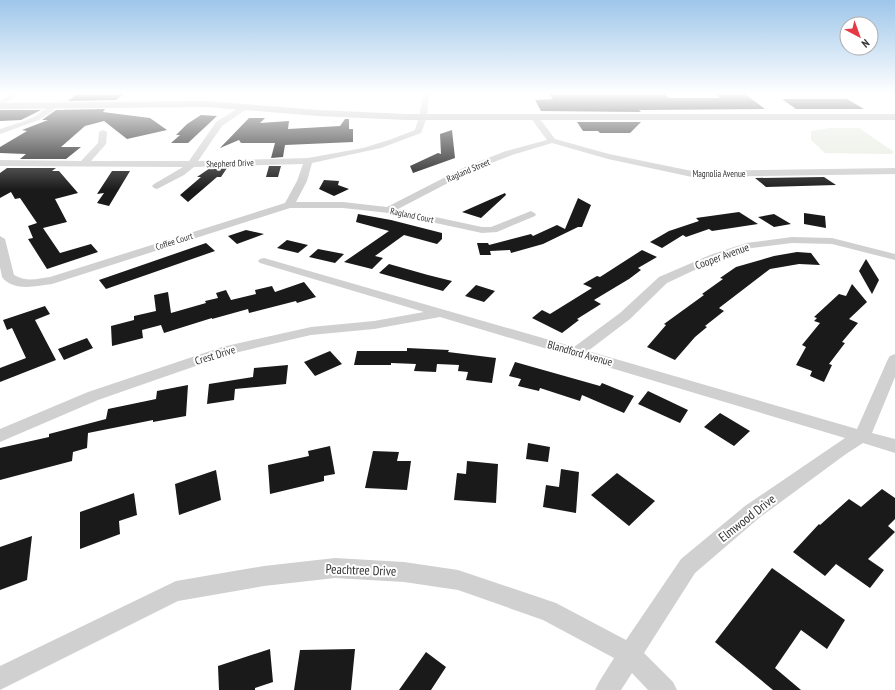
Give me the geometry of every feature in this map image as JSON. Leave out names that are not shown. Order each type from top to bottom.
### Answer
[{"type":"street","points":[[0,132],[15,126]]},
{"type":"street","points":[[157,186],[181,173],[192,164],[218,126]]},
{"type":"street","name":"Shepherd Drive","points":[[0,163],[192,164],[308,161],[351,153],[408,136],[418,131],[420,126]]},
{"type":"street","points":[[541,126],[552,141]]},
{"type":"street","points":[[84,163],[102,144],[103,132]]},
{"type":"street","name":"Magnolia Avenue","points":[[552,141],[608,156],[692,174],[895,170]]},
{"type":"street","name":"Ragland Street","points":[[389,210],[442,180],[474,166],[507,154],[552,141]]},
{"type":"street","points":[[290,205],[302,181],[308,161]]},
{"type":"street","name":"Ragland Court","points":[[290,205],[343,205],[389,210],[482,230],[493,230],[532,214]]},
{"type":"street","name":"Coffee Court","points":[[2,266],[8,277],[16,283],[32,284],[52,280],[290,205]]},
{"type":"street","points":[[0,239],[2,266]]},
{"type":"street","name":"Cooper Avenue","points":[[577,352],[625,316],[663,280],[714,257],[750,245],[792,240],[832,241],[895,257]]},
{"type":"street","name":"Blandford Avenue","points":[[264,261],[442,314],[863,435],[895,446]]},
{"type":"street","name":"Crest Drive","points":[[0,436],[93,396],[227,350],[311,331],[374,325],[442,314]]},
{"type":"street","points":[[863,435],[895,359]]},
{"type":"street","name":"Elmwood Drive","points":[[607,690],[688,566],[752,512],[840,449],[863,435]]},
{"type":"street","name":"Peachtree Drive","points":[[0,678],[176,591],[264,576],[335,568],[404,572],[458,580],[548,611],[630,654],[665,690]]},
{"type":"shaded area","points":[[830,128],[859,128],[894,152],[891,154],[825,153],[811,140],[811,131]]},
{"type":"building","points":[[32,126],[85,126],[61,147],[81,147],[66,159],[20,159],[26,154],[0,153],[0,147],[27,131],[22,130]]},
{"type":"building","points":[[111,126],[162,126],[167,130],[127,139]]},
{"type":"building","points":[[185,126],[206,126],[188,143],[171,143],[180,135],[176,135]]},
{"type":"building","points":[[241,126],[288,126],[288,129],[349,126],[349,129],[353,129],[353,142],[285,145],[283,157],[271,158],[275,143],[241,143],[239,140],[220,148]]},
{"type":"building","points":[[580,126],[637,126],[630,133],[600,133],[598,131],[583,131]]},
{"type":"building","points":[[452,130],[455,158],[413,173],[410,166],[438,153],[441,154],[440,134]]},
{"type":"building","points":[[269,166],[281,166],[278,177],[266,177]]},
{"type":"building","points":[[7,168],[56,168],[52,171],[59,171],[78,193],[55,199],[67,222],[43,228],[60,253],[91,244],[98,252],[47,269],[28,239],[33,238],[28,226],[37,223],[20,198],[15,199],[11,192],[0,198],[0,173]]},
{"type":"building","points":[[210,168],[227,168],[221,177],[217,177],[188,202],[180,195],[201,177],[197,177]]},
{"type":"building","points":[[112,171],[130,171],[109,206],[97,203],[104,193],[97,194]]},
{"type":"building","points":[[824,177],[836,185],[766,187],[755,178]]},
{"type":"building","points":[[324,180],[339,181],[338,185],[349,189],[334,196],[319,189]]},
{"type":"building","points":[[505,193],[506,195],[481,218],[462,212]]},
{"type":"building","points":[[578,198],[591,205],[582,227],[578,227],[543,244],[511,253],[510,250],[490,251],[491,255],[480,255],[477,243],[488,243],[489,245],[531,234],[533,236],[557,225],[565,229]]},
{"type":"building","points":[[739,212],[758,224],[712,231],[709,229],[686,237],[683,235],[662,248],[650,242],[669,231],[699,221],[696,218]]},
{"type":"building","points":[[804,213],[825,216],[826,228],[804,224]]},
{"type":"building","points":[[358,214],[391,220],[442,233],[442,239],[437,244],[404,235],[375,256],[383,258],[372,269],[344,262],[389,231],[356,222]]},
{"type":"building","points":[[774,214],[791,224],[774,227],[758,217]]},
{"type":"building","points":[[246,230],[264,234],[237,244],[228,236]]},
{"type":"building","points":[[287,240],[308,245],[298,253],[277,248]]},
{"type":"building","points":[[206,243],[215,251],[106,289],[99,280]]},
{"type":"building","points":[[318,249],[344,254],[335,263],[309,257]]},
{"type":"building","points":[[642,250],[657,257],[638,268],[641,270],[629,279],[594,300],[601,304],[577,319],[579,320],[562,333],[532,318],[542,310],[550,314],[592,288],[583,284],[597,276],[600,277]]},
{"type":"building","points":[[797,252],[811,253],[820,265],[799,264],[770,269],[719,308],[724,311],[705,326],[707,327],[695,337],[675,360],[647,347],[666,325],[664,324],[704,295],[702,294],[723,279],[720,278],[736,267],[774,256]]},
{"type":"building","points":[[866,259],[879,280],[872,294],[859,271]]},
{"type":"building","points":[[389,264],[452,281],[443,291],[379,273]]},
{"type":"building","points":[[304,282],[316,297],[297,303],[296,301],[249,313],[248,309],[212,318],[164,333],[161,325],[142,330],[143,338],[112,346],[111,326],[134,320],[134,316],[156,311],[154,295],[168,292],[171,313],[218,298],[216,293],[226,290],[231,300],[256,294],[255,290],[272,286],[275,292]]},
{"type":"building","points":[[852,284],[867,302],[849,319],[858,323],[842,342],[845,343],[829,364],[832,365],[824,382],[810,376],[812,371],[796,365],[806,347],[802,345],[820,323],[814,321],[817,318],[814,317],[839,294],[846,296]]},
{"type":"building","points":[[476,285],[495,291],[484,302],[465,296]]},
{"type":"building","points":[[45,306],[50,314],[35,320],[56,360],[0,382],[0,368],[26,358],[12,328],[7,330],[3,320]]},
{"type":"building","points":[[87,338],[93,348],[64,360],[58,349]]},
{"type":"building","points":[[407,348],[449,350],[448,352],[496,358],[492,383],[466,380],[468,372],[458,371],[459,365],[437,364],[436,372],[414,371],[416,364],[391,363],[391,365],[354,365],[357,351],[407,351]]},
{"type":"building","points":[[330,351],[342,364],[315,376],[304,362]]},
{"type":"building","points":[[515,362],[600,386],[602,383],[634,396],[624,413],[582,395],[580,401],[540,388],[539,391],[518,386],[521,379],[509,376]]},
{"type":"building","points":[[288,365],[286,384],[235,389],[234,400],[207,404],[209,384],[253,377],[254,368]]},
{"type":"building","points":[[188,385],[186,416],[153,422],[153,420],[88,433],[87,448],[73,452],[72,461],[0,480],[0,448],[49,437],[49,434],[106,419],[108,409],[156,399],[157,391]]},
{"type":"building","points":[[648,391],[688,410],[680,423],[638,404]]},
{"type":"building","points":[[720,413],[750,431],[734,446],[704,427]]},
{"type":"building","points":[[528,443],[550,447],[548,462],[526,459]]},
{"type":"building","points":[[330,446],[335,474],[324,476],[324,481],[270,494],[268,465],[309,456],[308,451]]},
{"type":"building","points":[[373,451],[399,452],[397,461],[411,461],[407,490],[365,488]]},
{"type":"building","points":[[467,461],[498,464],[496,503],[454,500],[457,473],[466,474]]},
{"type":"building","points":[[561,469],[579,472],[576,513],[543,507],[546,485],[559,487]]},
{"type":"building","points":[[216,470],[221,500],[179,515],[175,484]]},
{"type":"building","points":[[617,473],[655,501],[629,526],[591,495]]},
{"type":"building","points":[[882,489],[895,498],[895,519],[888,526],[895,532],[868,559],[884,570],[870,588],[836,564],[825,576],[793,552],[819,524],[820,525],[849,499],[861,507]]},
{"type":"building","points":[[134,493],[137,515],[119,521],[120,534],[80,549],[80,512]]},
{"type":"building","points":[[32,536],[27,580],[0,590],[0,547]]},
{"type":"building","points":[[772,568],[845,620],[827,649],[801,630],[775,668],[801,690],[773,690],[715,642]]},
{"type":"building","points":[[270,649],[273,682],[255,688],[255,690],[219,690],[218,666]]},
{"type":"building","points":[[355,649],[351,690],[294,690],[300,650]]},
{"type":"building","points":[[426,652],[446,667],[431,690],[399,690]]}]
